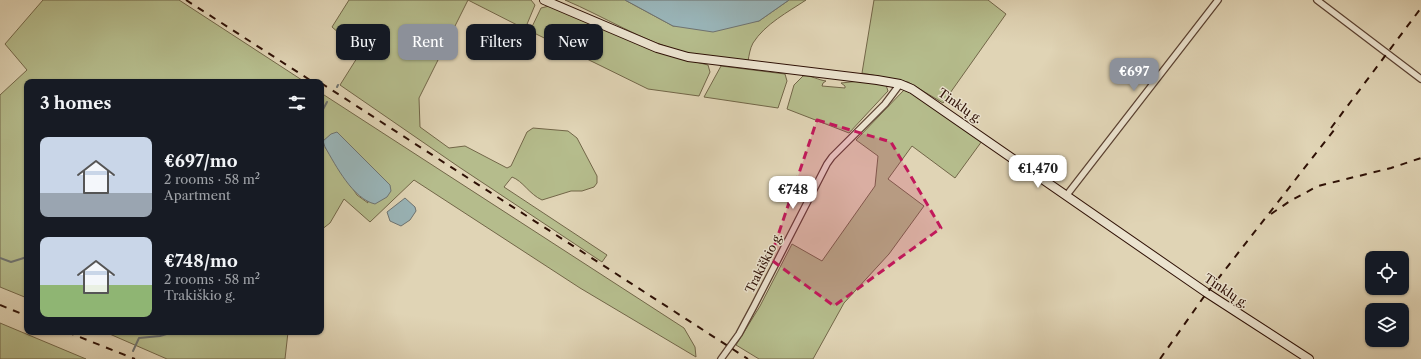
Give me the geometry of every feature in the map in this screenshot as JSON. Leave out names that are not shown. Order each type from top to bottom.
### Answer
[{"type":"main road","name":"Tinklų g.","points":[[544,0],[657,48],[688,56],[900,84],[924,96],[1207,293],[1309,359]]},
{"type":"street","points":[[1066,196],[1218,0]]},
{"type":"street","points":[[1317,0],[1421,79]]},
{"type":"street","name":"Trakiškio g.","points":[[721,359],[738,334],[754,306],[829,160],[885,104],[900,84]]},
{"type":"highlighted area","points":[[817,120],[891,142],[941,228],[834,306],[770,259]]},
{"type":"green space","points":[[43,0],[179,0],[300,79],[24,79],[24,297],[0,287],[0,95],[27,70],[5,44]]},
{"type":"green space","points":[[349,0],[468,0],[456,24],[398,24],[398,60],[438,60],[419,98],[420,127],[449,148],[465,146],[507,168],[511,166],[527,132],[533,128],[568,131],[577,138],[597,176],[597,183],[594,187],[582,191],[571,191],[542,200],[533,194],[520,181],[512,177],[504,187],[607,255],[602,262],[459,167],[340,85],[356,60],[390,60],[390,24],[336,24],[336,30],[332,27]]},
{"type":"green space","points":[[468,0],[531,0],[535,5],[527,24],[515,24]]},
{"type":"green space","points":[[565,0],[625,0],[673,26],[759,21],[789,0],[806,0],[770,24],[758,36],[752,45],[748,61],[699,56],[669,48]]},
{"type":"green space","points":[[874,0],[988,0],[1006,14],[943,103],[908,82],[862,73]]},
{"type":"green space","points":[[549,6],[595,24],[544,24],[544,38],[536,34],[536,24],[533,24],[541,8]]},
{"type":"green space","points":[[603,27],[688,60],[708,65],[710,72],[699,96],[648,89],[589,60],[603,60]]},
{"type":"green space","points":[[721,66],[785,74],[787,81],[778,108],[704,97]]},
{"type":"green space","points":[[803,76],[809,76],[826,81],[822,86],[845,88],[845,86],[841,83],[860,81],[886,85],[888,91],[849,133],[787,109],[794,85]]},
{"type":"green space","points":[[904,90],[919,97],[982,141],[955,178],[912,146],[888,179],[924,206],[889,254],[844,303],[813,359],[759,359],[736,345],[760,306],[792,244],[822,261],[875,186],[878,156],[856,140]]},
{"type":"green space","points":[[324,95],[684,328],[695,347],[696,357],[580,288],[414,180],[370,222],[344,199],[330,223],[324,228]],"holes":[[[338,135],[368,203],[357,195],[325,147]]]},
{"type":"green space","points":[[0,323],[24,333],[24,335],[29,335],[86,359],[0,359]]},
{"type":"green space","points":[[112,335],[288,335],[285,359],[167,359]]},
{"type":"water","points":[[625,0],[789,0],[759,21],[713,32],[673,26]]},
{"type":"water","points":[[337,132],[390,185],[391,191],[387,197],[375,204],[359,196],[352,189],[325,147],[324,140],[331,134]]},
{"type":"water","points":[[405,198],[415,207],[416,211],[410,220],[401,226],[390,221],[387,212]]},
{"type":"waterway","points":[[324,108],[327,102]]},
{"type":"waterway","points":[[0,258],[11,262],[24,258]]},
{"type":"waterway","points":[[133,351],[139,338],[163,335]]},
{"type":"railway","points":[[186,0],[308,79]]},
{"type":"railway","points":[[1331,128],[1421,8]]},
{"type":"railway","points":[[324,85],[748,359]]},
{"type":"railway","points":[[1160,359],[1203,298],[1338,125]]},
{"type":"railway","points":[[1271,214],[1290,201],[1318,186],[1391,168],[1421,158]]},
{"type":"railway","points":[[0,305],[24,315]]},
{"type":"railway","points":[[75,335],[135,359]]}]
